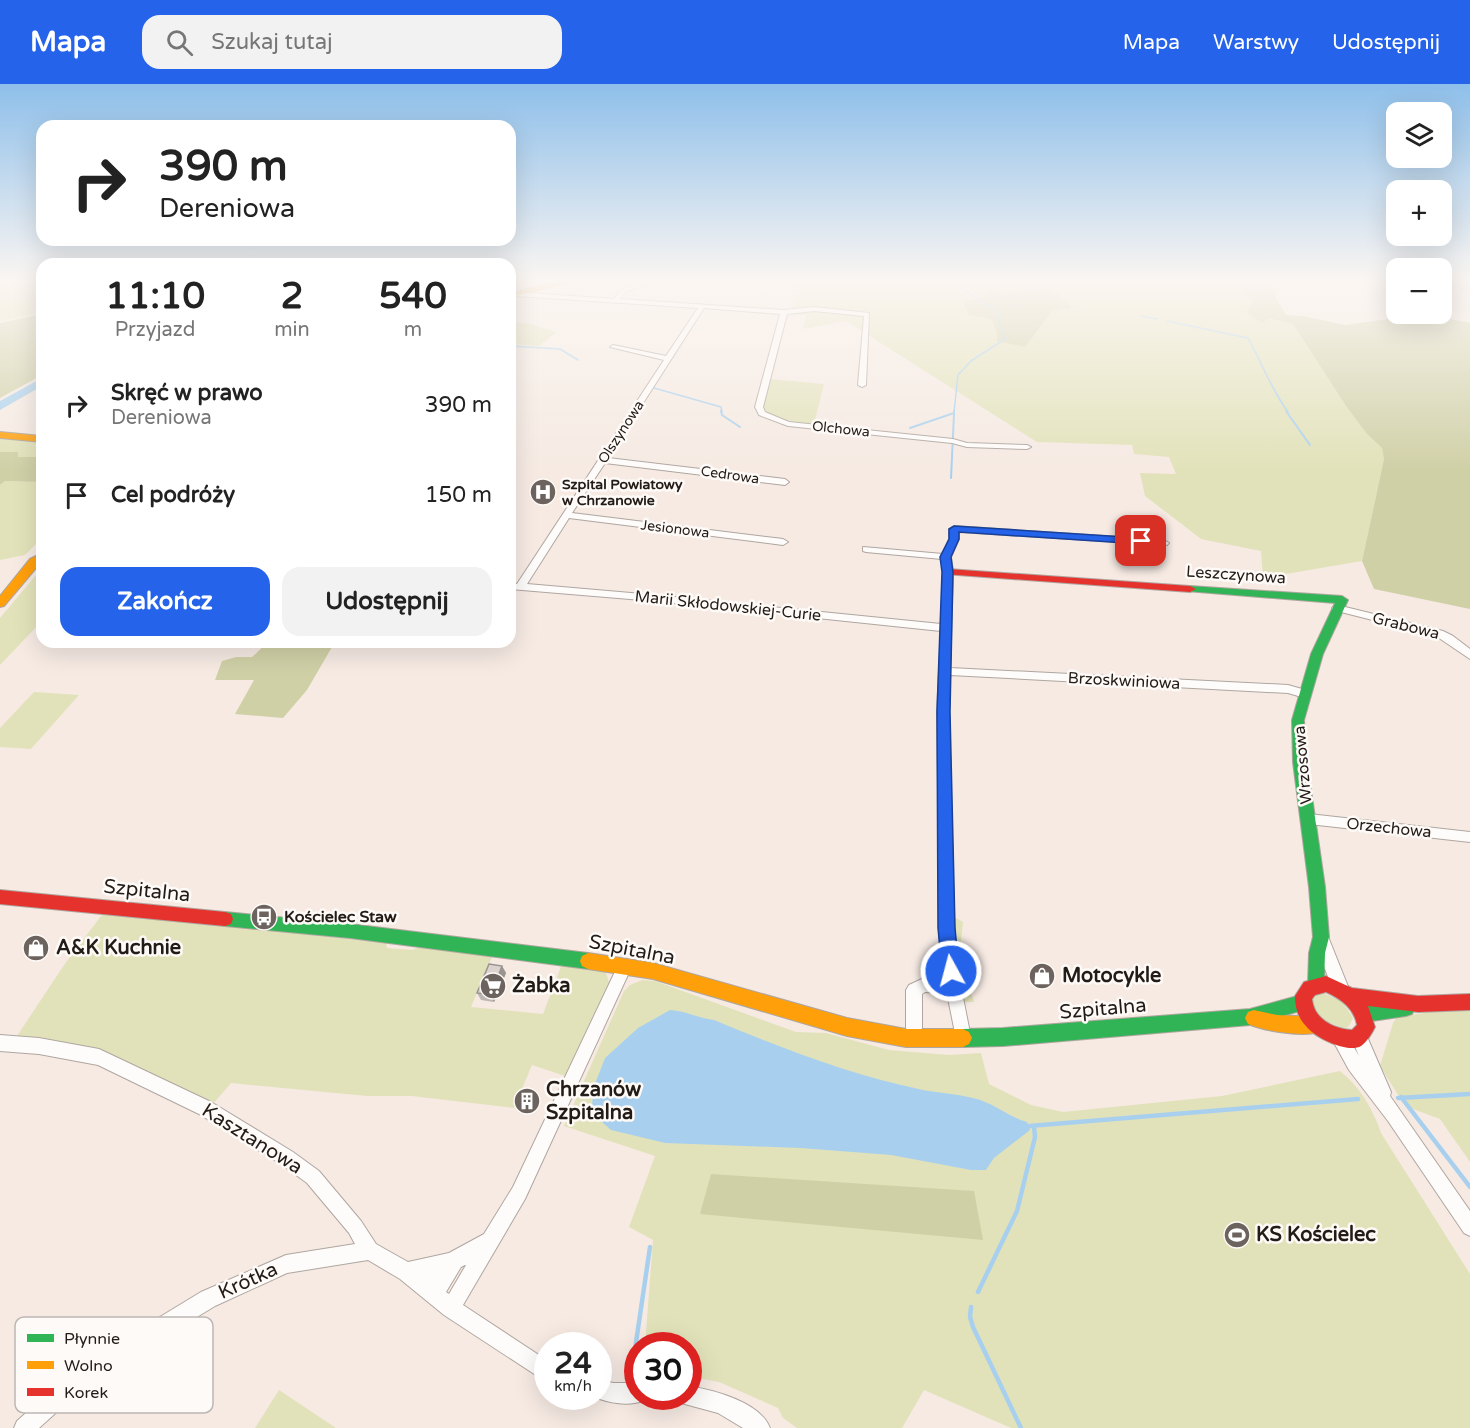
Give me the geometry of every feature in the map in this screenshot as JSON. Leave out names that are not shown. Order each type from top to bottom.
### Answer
[{"type":"main road","points":[[0,435],[36,438]]},
{"type":"main road","points":[[0,603],[36,562]]},
{"type":"main road","name":"Leszczynowa","points":[[948,572],[1340,604]]},
{"type":"main road","name":"Wrzosowa","points":[[1317,984],[1317,953],[1321,937],[1309,819],[1298,742],[1298,720],[1317,654],[1340,604]]},
{"type":"main road","name":"Szpitalna","points":[[0,897],[340,930],[625,966],[653,971],[847,1027],[906,1038],[963,1038],[1250,1017],[1301,1003]]},
{"type":"main road","points":[[1346,992],[1365,1014],[1366,1027],[1359,1036],[1352,1040],[1339,1037],[1316,1025],[1301,1003],[1304,991],[1317,984],[1326,984],[1346,992],[1418,1004],[1470,1002]]},
{"type":"main road","points":[[1365,1014],[1396,1011],[1418,1004]]},
{"type":"main road","name":"Szpitalna","points":[[1250,1017],[1277,1023],[1316,1025]]},
{"type":"street","name":"Olszynowa","points":[[516,585],[603,460],[677,345]]},
{"type":"street","name":"Olchowa","points":[[775,345],[759,407],[762,413],[780,422],[953,441],[967,445],[1027,447]]},
{"type":"street","points":[[862,385],[865,345]]},
{"type":"street","points":[[613,347],[668,359]]},
{"type":"street","name":"Cedrowa","points":[[603,460],[785,482]]},
{"type":"street","name":"Jesionowa","points":[[566,515],[783,542]]},
{"type":"street","points":[[963,1038],[953,986],[946,928],[944,671],[948,572],[946,557],[954,539],[954,529],[1164,543]]},
{"type":"street","points":[[866,549],[946,557]]},
{"type":"street","name":"Marii Skłodowskiej-Curie","points":[[516,586],[678,600],[946,628]]},
{"type":"street","name":"Grabowa","points":[[1340,604],[1446,635],[1470,655]]},
{"type":"street","name":"Brzoskwiniowa","points":[[944,671],[1288,689],[1305,694]]},
{"type":"street","name":"Orzechowa","points":[[1309,819],[1470,837]]},
{"type":"street","name":"Wrzosowa","points":[[1321,937],[1327,949],[1332,974],[1346,992]]},
{"type":"street","points":[[451,1308],[519,1193],[625,966]]},
{"type":"street","points":[[914,1028],[914,990],[924,985],[953,986]]},
{"type":"street","points":[[1359,1036],[1394,1115]]},
{"type":"street","points":[[1339,1037],[1355,1064],[1394,1115],[1470,1227]]},
{"type":"street","name":"Kasztanowa","points":[[0,1043],[39,1046],[99,1057],[205,1108],[287,1158],[313,1177],[355,1227],[369,1251]]},
{"type":"street","points":[[407,1272],[441,1267],[471,1254],[491,1240]]},
{"type":"street","points":[[369,1251],[407,1272],[451,1308],[534,1363]]},
{"type":"street","name":"Krótka","points":[[178,1317],[208,1299],[286,1264],[369,1251]]},
{"type":"street","points":[[434,1293],[443,1275],[455,1260]]},
{"type":"street","points":[[702,1398],[717,1400],[742,1413],[759,1428]]},
{"type":"street","name":"Krótka","points":[[24,1428],[41,1413]]},
{"type":"green space","points":[[0,345],[36,345],[36,378],[0,398]]},
{"type":"green space","points":[[883,345],[1306,345],[1346,406],[1367,434],[1382,448],[1384,459],[1362,561],[1263,578],[1261,551],[1201,539],[1145,496],[1140,473],[1176,474],[1169,457],[1134,454],[1132,445],[1037,442]]},
{"type":"green space","points":[[1306,345],[1470,345],[1470,609],[1374,589],[1362,561],[1384,459],[1382,448],[1367,434]]},
{"type":"green space","points":[[769,379],[824,384],[814,424],[780,418],[761,407]]},
{"type":"green space","points":[[0,439],[36,442],[36,457],[18,457],[17,452],[0,452]]},
{"type":"green space","points":[[0,452],[18,452],[18,457],[36,457],[36,482],[5,481],[0,485]]},
{"type":"green space","points":[[5,481],[36,482],[36,544],[25,555],[0,560],[0,485]]},
{"type":"green space","points":[[36,575],[36,627],[0,665],[0,618]]},
{"type":"green space","points":[[262,648],[331,648],[307,690],[283,718],[235,714],[254,680],[215,680],[222,661],[236,657],[252,657]]},
{"type":"green space","points":[[34,692],[79,695],[31,749],[0,747],[0,728]]},
{"type":"green space","points":[[104,912],[386,943],[387,948],[413,950],[421,946],[493,955],[471,1007],[543,1014],[562,964],[605,970],[609,982],[565,1076],[532,1065],[514,1108],[412,1096],[367,1096],[231,1083],[213,1104],[103,1051],[45,1038],[17,1036],[64,965]]},
{"type":"green space","points":[[956,918],[963,922],[960,950],[974,1002],[963,1002],[953,947],[953,921]]},
{"type":"green space","points":[[642,980],[655,981],[796,1032],[826,1033],[889,1050],[949,1055],[981,1053],[989,1084],[1031,1105],[1063,1112],[1222,1096],[1340,1071],[1365,1099],[1381,1133],[1470,1274],[1470,1428],[1011,1428],[924,1390],[902,1428],[797,1428],[783,1418],[778,1408],[719,1382],[702,1379],[702,1332],[646,1332],[653,1240],[629,1227],[655,1156],[564,1126],[624,991],[630,985]]},
{"type":"green space","points":[[1323,993],[1342,1001],[1353,1018],[1345,1029],[1318,1018],[1311,1000],[1313,996]]},
{"type":"green space","points":[[1451,1009],[1470,1009],[1470,1162],[1440,1119],[1405,1106],[1380,1066],[1393,1023],[1397,1017]]},
{"type":"green space","points":[[711,1174],[974,1191],[983,1240],[700,1214]]},
{"type":"green space","points":[[279,1390],[336,1428],[255,1428]]},
{"type":"water","points":[[670,1010],[714,1020],[869,1077],[923,1090],[981,1100],[1027,1122],[1030,1130],[994,1158],[986,1170],[971,1170],[891,1155],[800,1148],[665,1143],[611,1130],[594,1115],[592,1109],[593,1089],[605,1058],[638,1028]]},
{"type":"building","points":[[489,964],[502,966],[491,995],[477,993]]},
{"type":"waterway","points":[[954,412],[958,375],[971,361],[996,345]]},
{"type":"waterway","points":[[1251,345],[1288,412]]},
{"type":"waterway","points":[[516,346],[560,349],[578,360]]},
{"type":"waterway","points":[[0,406],[36,385]]},
{"type":"waterway","points":[[654,388],[721,407],[722,412]]},
{"type":"waterway","points":[[721,411],[722,415],[740,427]]},
{"type":"waterway","points":[[1286,411],[1310,445]]},
{"type":"waterway","points":[[910,428],[954,412]]},
{"type":"waterway","points":[[951,478],[954,414]]},
{"type":"waterway","points":[[1402,1098],[1470,1094]]},
{"type":"waterway","points":[[1402,1098],[1470,1187]]},
{"type":"waterway","points":[[1029,1126],[1358,1099]]},
{"type":"waterway","points":[[978,1292],[1017,1211],[1035,1137],[1034,1126]]},
{"type":"waterway","points":[[638,1332],[650,1247]]},
{"type":"waterway","points":[[971,1307],[970,1317],[973,1327],[1021,1428]]},
{"type":"traffic: fast","points":[[1190,589],[1342,600],[1317,654],[1298,720],[1300,762],[1317,887],[1321,937],[1317,953],[1316,984]]},
{"type":"traffic: fast","points":[[225,919],[350,931],[588,961]]},
{"type":"traffic: fast","points":[[963,1038],[1003,1037],[1250,1017],[1301,1003]]},
{"type":"traffic: fast","points":[[1365,1014],[1406,1008]]},
{"type":"traffic: slow","points":[[0,435],[36,438]]},
{"type":"traffic: slow","points":[[0,603],[36,560]]},
{"type":"traffic: slow","points":[[588,961],[653,971],[847,1027],[906,1038],[963,1038]]},
{"type":"traffic: slow","points":[[1254,1018],[1277,1023],[1316,1025]]},
{"type":"traffic: jam","points":[[948,572],[1190,589]]},
{"type":"traffic: jam","points":[[0,897],[225,919]]},
{"type":"traffic: jam","points":[[1326,984],[1341,990],[1358,1005],[1362,1012],[1366,1027],[1356,1039],[1328,1033],[1307,1015],[1303,996],[1310,988],[1326,984]]},
{"type":"traffic: jam","points":[[1350,996],[1418,1004],[1470,1002]]},
{"type":"place","name":"Szpital Powiatowy w Chrzanowie","points":[[543,492]]},
{"type":"place","name":"Kościelec Staw","points":[[264,917]]},
{"type":"place","name":"A&K Kuchnie","points":[[36,948]]},
{"type":"place","name":"Motocykle","points":[[1042,976]]},
{"type":"place","name":"Żabka","points":[[493,986]]},
{"type":"place","name":"Chrzanów Szpitalna","points":[[527,1101]]},
{"type":"place","name":"KS Kościelec","points":[[1237,1235]]},
{"type":"route","points":[[951,971],[946,928],[943,712],[948,572],[946,557],[954,539],[954,529],[1141,541]]}]
